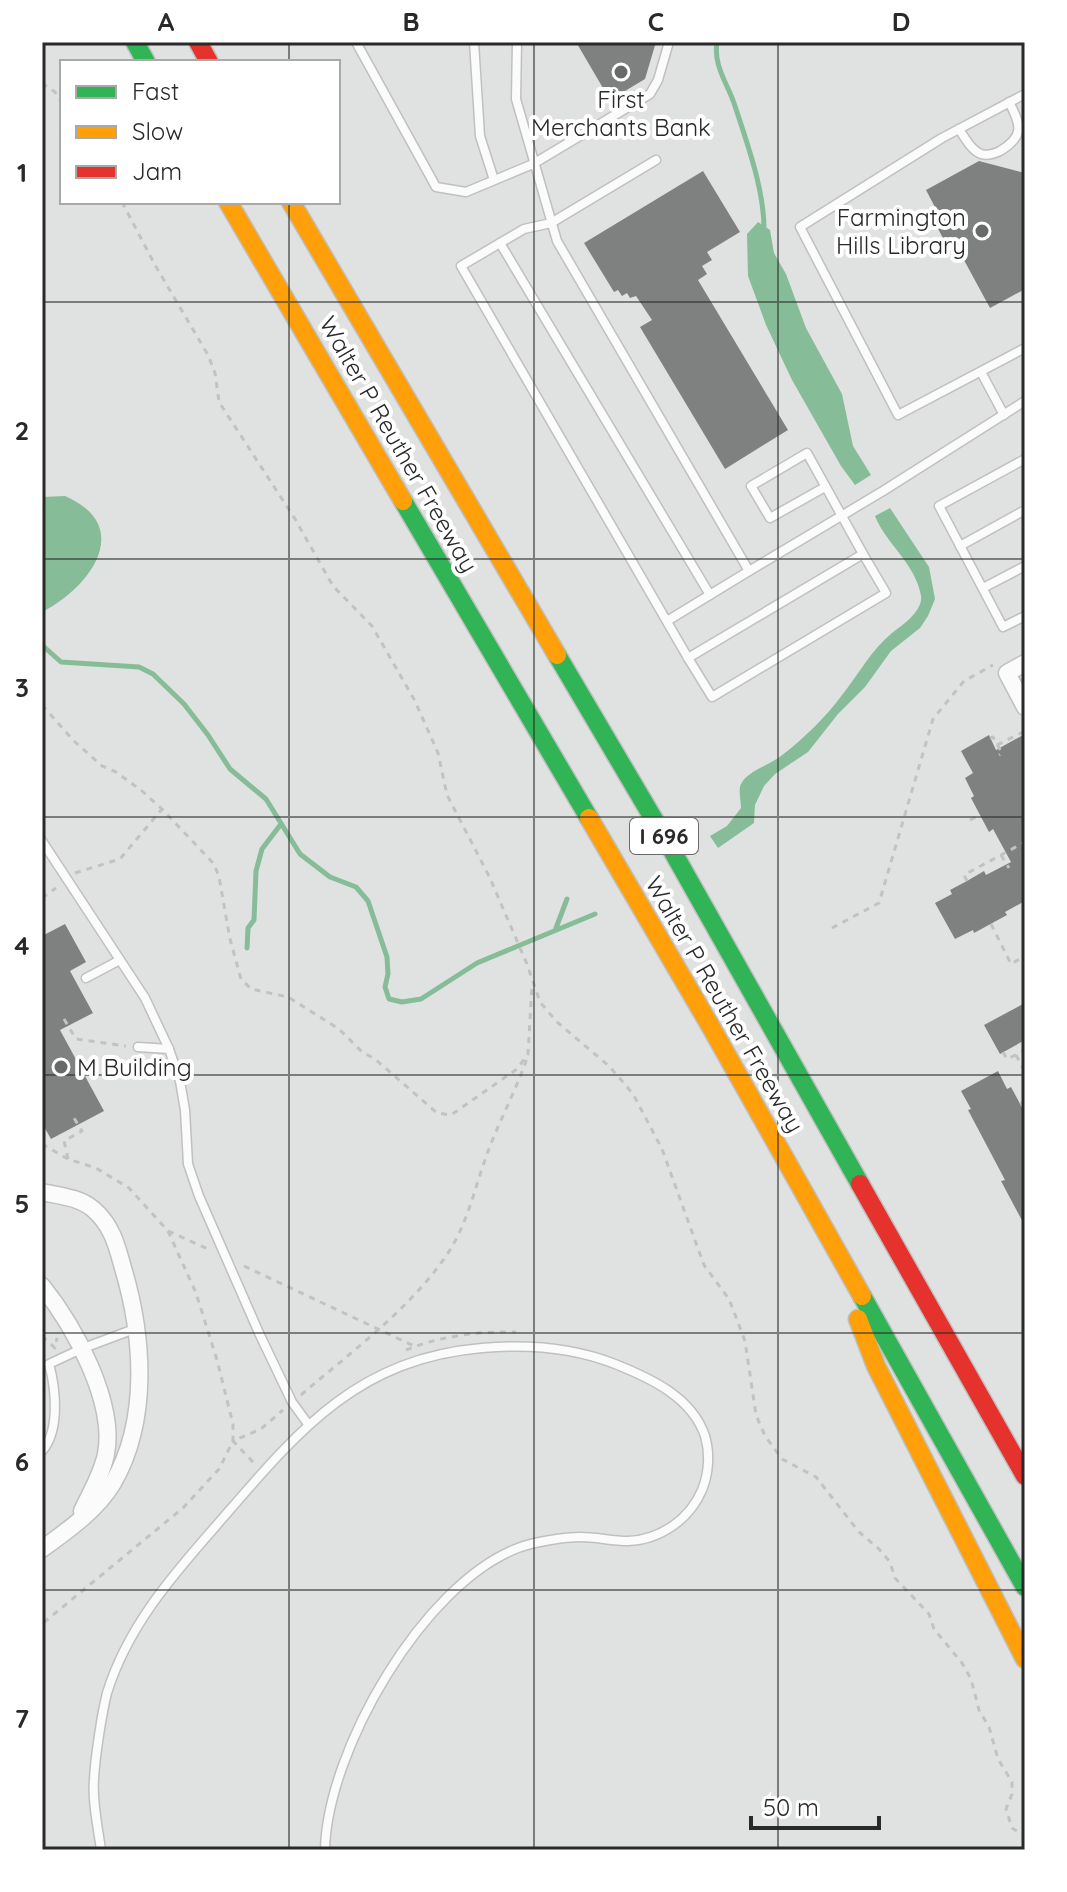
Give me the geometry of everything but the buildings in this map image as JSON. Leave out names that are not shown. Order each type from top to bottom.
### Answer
[{"type":"highway","points":[[135,42],[145,60]]},
{"type":"highway","points":[[198,42],[208,60]]},
{"type":"highway","name":"Walter P Reuther Freeway","points":[[229,204],[633,890],[1025,1587]]},
{"type":"highway","name":"Walter P Reuther Freeway","points":[[292,204],[669,845],[1025,1476]]},
{"type":"highway","points":[[855,1170],[1016,1424]]},
{"type":"highway","points":[[821,1220],[876,1366],[1025,1659]]},
{"type":"street","points":[[1025,663],[1004,667],[1025,707]]},
{"type":"street","points":[[42,1192],[85,1202],[105,1222],[117,1246],[138,1328],[138,1381],[129,1440],[112,1484],[76,1523],[42,1549]]},
{"type":"street","points":[[42,1286],[81,1349],[103,1402],[108,1438],[102,1470],[76,1523]]},
{"type":"lane","points":[[474,42],[480,136],[494,180]]},
{"type":"lane","points":[[517,42],[516,99],[557,241],[749,571]]},
{"type":"lane","points":[[360,43],[436,187],[466,192],[533,164],[650,94],[658,80],[669,42]]},
{"type":"lane","points":[[1025,94],[959,129],[800,227],[898,415],[1025,348]]},
{"type":"lane","points":[[959,129],[970,145],[982,154],[993,154],[1013,143],[1019,134],[1017,118],[1009,102]]},
{"type":"lane","points":[[656,160],[551,223],[524,229],[461,266],[712,697],[886,593],[807,453],[751,486],[770,518],[825,487]]},
{"type":"lane","points":[[500,243],[710,595]]},
{"type":"lane","points":[[981,372],[1004,415]]},
{"type":"lane","points":[[667,621],[1025,401]]},
{"type":"lane","points":[[1025,459],[939,506],[1003,627],[1025,616]]},
{"type":"lane","points":[[960,546],[1025,510]]},
{"type":"lane","points":[[688,658],[863,554]]},
{"type":"lane","points":[[983,588],[1025,566]]},
{"type":"lane","points":[[42,841],[145,998],[169,1049],[180,1081],[185,1110],[188,1164],[225,1257],[292,1402],[308,1424]]},
{"type":"lane","points":[[86,978],[118,961]]},
{"type":"lane","points":[[138,1047],[169,1049]]},
{"type":"lane","points":[[42,1451],[50,1436],[53,1415],[53,1384],[45,1366],[138,1328]]},
{"type":"lane","points":[[101,1850],[93,1781],[107,1693],[120,1663],[144,1614],[173,1576],[263,1471],[308,1424],[346,1395],[391,1369],[450,1350],[520,1344],[590,1356],[634,1371],[663,1386],[690,1409],[707,1441],[707,1479],[699,1498],[679,1523],[660,1533],[632,1541],[577,1537],[518,1547],[474,1573],[407,1645],[379,1687],[355,1734],[329,1815],[325,1850]]},
{"type":"path","points":[[42,83],[60,100]]},
{"type":"path","points":[[123,204],[208,355],[215,373],[219,402],[295,519],[333,586],[372,626],[415,701],[438,753],[447,795],[489,876],[540,1002],[557,1022],[609,1066],[633,1094],[662,1149],[704,1265],[729,1299],[745,1341],[756,1415],[765,1436],[782,1459],[816,1477],[859,1532],[879,1549],[890,1562],[895,1578],[929,1614],[934,1629],[962,1663],[971,1679],[975,1700],[989,1727],[998,1759],[1012,1782],[1012,1794],[1006,1809],[1012,1828],[1025,1836]]},
{"type":"path","points":[[832,928],[879,903],[933,719],[964,681],[1004,667]]},
{"type":"path","points":[[42,705],[74,741],[102,766],[116,772],[162,809],[214,864],[241,979],[251,989],[288,997],[339,1029],[362,1052],[375,1059],[437,1113],[451,1115],[517,1069],[528,1054]]},
{"type":"path","points":[[997,745],[1025,731]]},
{"type":"path","points":[[990,738],[993,737],[1002,753],[999,755]]},
{"type":"path","points":[[42,898],[65,880],[120,859],[162,809]]},
{"type":"path","points":[[970,820],[980,815]]},
{"type":"path","points":[[967,881],[964,875],[1023,843],[1025,855]]},
{"type":"path","points":[[1001,855],[1009,868]]},
{"type":"path","points":[[991,924],[1011,964],[1024,959]]},
{"type":"path","points":[[263,1471],[233,1441],[261,1429],[408,1303],[448,1254],[470,1204],[488,1151],[515,1094],[528,1054],[532,982]]},
{"type":"path","points":[[64,1019],[76,1039],[138,1047]]},
{"type":"path","points":[[1003,1052],[1007,1059],[1024,1051],[1019,1043]]},
{"type":"path","points":[[1016,1055],[1025,1072]]},
{"type":"path","points":[[68,1159],[64,1141],[82,1131],[74,1118]]},
{"type":"path","points":[[168,1231],[379,1328],[415,1347],[421,1357]]},
{"type":"path","points":[[42,1336],[55,1348],[57,1340],[54,1332]]},
{"type":"path","points":[[403,1351],[478,1332],[521,1333]]},
{"type":"shaded area","points":[[758,222],[770,230],[774,253],[786,274],[806,328],[842,394],[853,446],[871,475],[855,485],[792,380],[766,325],[748,276],[747,234]]},
{"type":"shaded area","points":[[65,496],[86,509],[98,524],[101,540],[98,557],[75,588],[42,612],[42,497]]},
{"type":"shaded area","points":[[890,508],[929,567],[935,599],[928,616],[920,628],[891,651],[865,687],[838,714],[808,752],[775,774],[764,786],[755,805],[754,823],[718,848],[710,836],[727,826],[741,808],[740,789],[744,779],[781,756],[814,727],[878,647],[919,607],[921,596],[913,574],[875,516]]},
{"type":"waterway","points":[[717,42],[719,67],[755,169],[762,201],[764,233]]},
{"type":"waterway","points":[[42,645],[61,662],[139,667],[153,674],[184,704],[230,769],[266,799],[300,854],[330,877],[356,887],[368,901],[387,957],[385,987],[389,999],[402,1002],[421,999],[477,963],[595,914]]},
{"type":"waterway","points":[[247,948],[248,928],[254,920],[256,871],[262,849],[281,824]]},
{"type":"waterway","points":[[556,928],[567,899]]},
{"type":"traffic: fast","points":[[135,42],[145,60]]},
{"type":"traffic: fast","points":[[403,501],[589,818]]},
{"type":"traffic: fast","points":[[557,655],[669,845],[860,1184]]},
{"type":"traffic: fast","points":[[862,1296],[1025,1587]]},
{"type":"traffic: slow","points":[[229,204],[403,501]]},
{"type":"traffic: slow","points":[[292,204],[557,655]]},
{"type":"traffic: slow","points":[[589,818],[862,1296]]},
{"type":"traffic: slow","points":[[858,1319],[876,1366],[1025,1659]]},
{"type":"traffic: jam","points":[[198,42],[208,60]]},
{"type":"traffic: jam","points":[[860,1184],[1025,1476]]},
{"type":"place","name":"First Merchants Bank","points":[[621,72]]},
{"type":"place","name":"Farmington Hills Library","points":[[982,231]]},
{"type":"place","name":"M Building","points":[[61,1067]]}]
